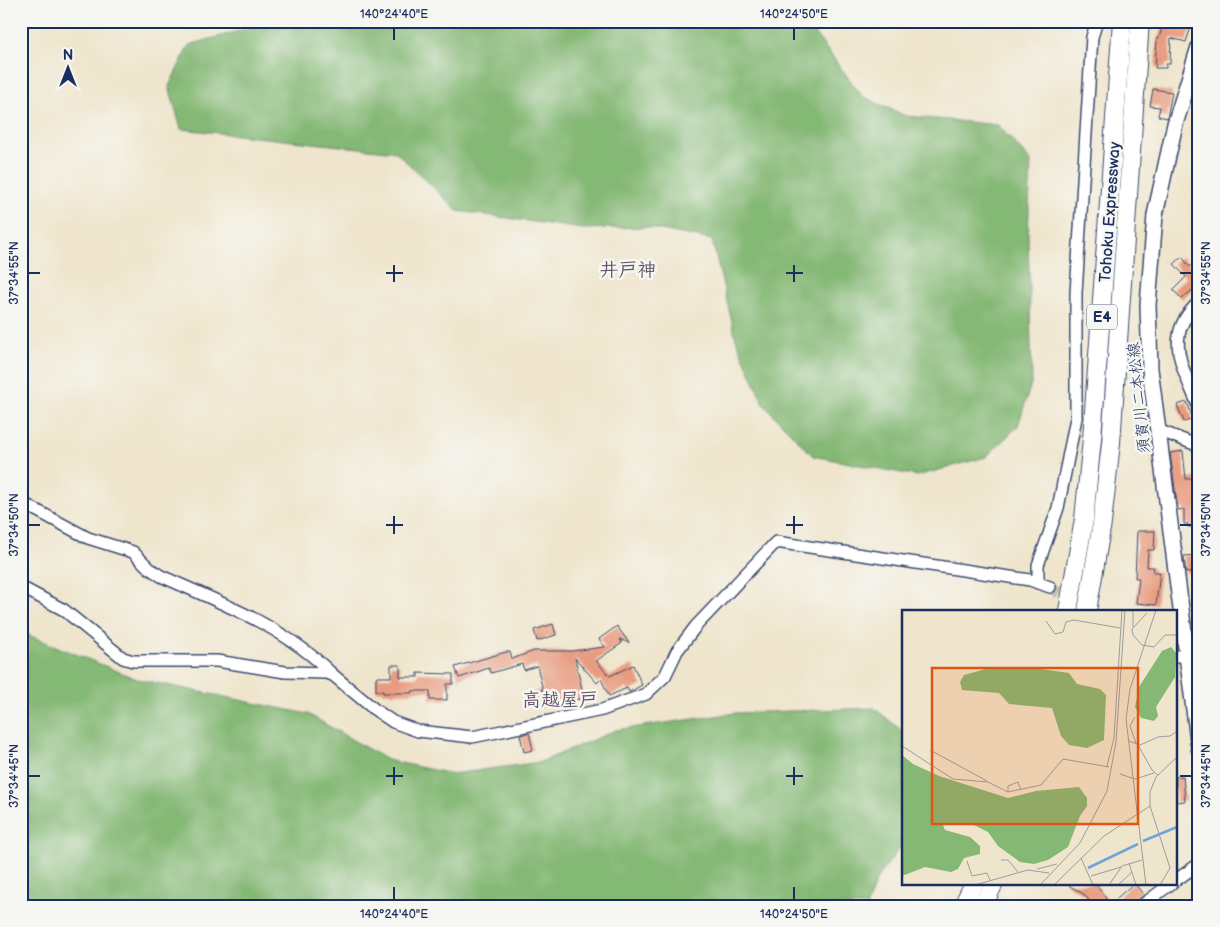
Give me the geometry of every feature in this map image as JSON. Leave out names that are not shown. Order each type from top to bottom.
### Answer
[{"type":"highway","name":"Tohoku Expressway","points":[[1068,610],[1084,519],[1092,439],[1122,21]]},
{"type":"highway","name":"Tohoku Expressway","points":[[1087,610],[1102,522],[1113,424],[1140,21]]},
{"type":"highway","points":[[963,906],[974,884]]},
{"type":"highway","points":[[983,906],[994,884]]},
{"type":"main road","name":"須賀川二本松線","points":[[1199,47],[1175,124],[1155,215],[1148,305],[1150,369],[1199,748]]},
{"type":"street","points":[[1038,583],[1038,565],[1060,500],[1076,418],[1076,294],[1092,38],[1097,21]]},
{"type":"street","points":[[1199,302],[1184,319],[1177,344],[1199,408]]},
{"type":"street","points":[[1158,430],[1199,446]]},
{"type":"street","points":[[21,502],[88,538],[133,552],[148,568],[161,576],[274,629],[315,657],[374,710],[393,722],[418,731],[472,737],[602,710],[646,694],[665,676],[678,651],[696,626],[776,542],[1038,583],[1050,587]]},
{"type":"street","points":[[21,587],[64,610],[124,658],[140,661],[217,661],[285,672],[333,675]]},
{"type":"street","points":[[1178,879],[1199,864]]},
{"type":"street","points":[[1141,906],[1171,884]]},
{"type":"green space","points":[[274,21],[773,21],[813,31],[862,96],[906,116],[998,125],[1031,161],[1028,236],[1032,381],[1018,426],[986,457],[917,476],[813,456],[764,405],[736,339],[712,240],[646,227],[583,229],[458,211],[396,152],[181,129],[169,86],[189,45]]},
{"type":"green space","points":[[21,632],[137,679],[308,714],[387,760],[452,774],[541,762],[616,730],[736,713],[874,708],[902,732],[902,845],[876,880],[867,906],[21,906]]},
{"type":"building","points":[[1164,21],[1193,21],[1186,42],[1171,38],[1170,64],[1166,64],[1166,68],[1155,68],[1157,38],[1159,38]]},
{"type":"building","points":[[1153,89],[1172,92],[1167,118],[1158,116],[1160,107],[1150,106]]},
{"type":"building","points":[[1182,257],[1190,267],[1199,259],[1199,284],[1182,299],[1173,290],[1186,277],[1174,264]]},
{"type":"building","points":[[1187,402],[1193,419],[1184,422],[1177,405]]},
{"type":"building","points":[[1183,451],[1186,479],[1199,477],[1199,527],[1188,527],[1188,524],[1184,524],[1184,509],[1178,510],[1170,453]]},
{"type":"building","points":[[1137,531],[1155,531],[1154,550],[1148,550],[1147,567],[1154,567],[1153,572],[1160,572],[1156,605],[1136,603],[1139,578],[1135,578]]},
{"type":"building","points":[[1199,555],[1199,572],[1186,573],[1184,556]]},
{"type":"building","points":[[553,624],[556,635],[537,641],[534,630]]},
{"type":"building","points":[[617,626],[629,643],[620,639],[622,643],[596,661],[610,676],[633,665],[642,685],[629,692],[627,688],[609,696],[601,679],[597,683],[575,658],[584,698],[538,708],[534,692],[543,690],[537,666],[524,670],[522,664],[491,673],[489,668],[459,678],[455,667],[506,652],[510,652],[512,659],[534,651],[572,651],[605,647],[599,639]]},
{"type":"building","points":[[391,665],[400,665],[400,677],[418,677],[418,673],[453,674],[453,684],[447,684],[447,700],[430,700],[430,691],[383,693],[383,691],[376,691],[376,677],[391,677]]},
{"type":"building","points":[[529,733],[533,750],[524,752],[520,735]]},
{"type":"building","points":[[1183,776],[1185,801],[1178,802],[1178,777]]},
{"type":"building","points":[[1067,884],[1096,884],[1110,904],[1133,884],[1144,895],[1132,906],[1093,906],[1085,895]]},
{"type":"tunnel","points":[[1050,587],[1073,603]]},
{"type":"district","name":"井戸神","points":[[628,269]]},
{"type":"district","name":"高越屋戸","points":[[560,699]]}]
